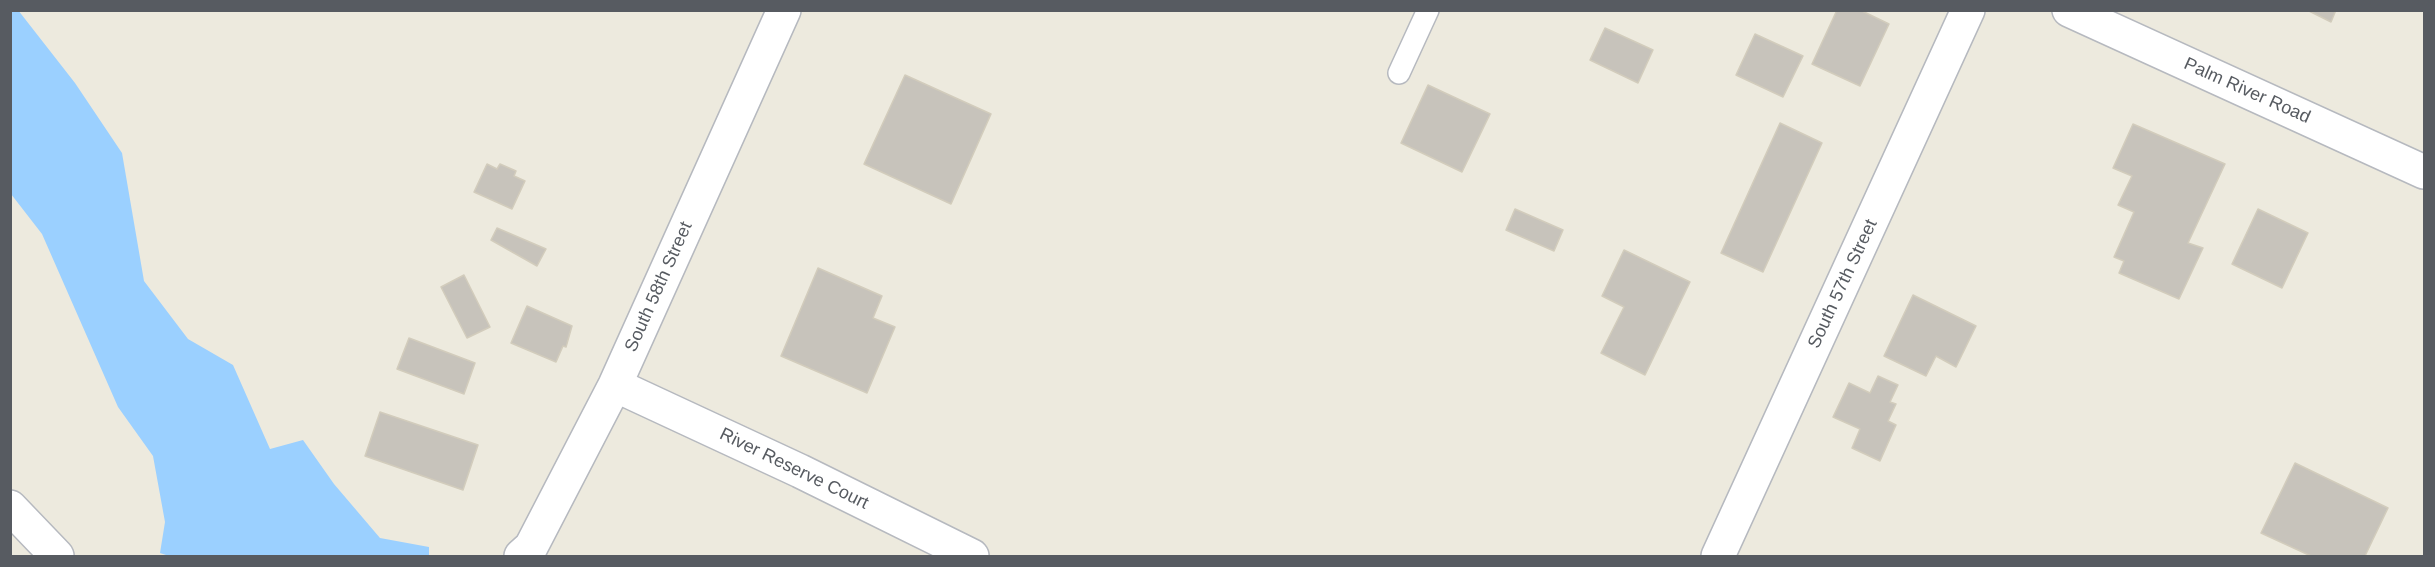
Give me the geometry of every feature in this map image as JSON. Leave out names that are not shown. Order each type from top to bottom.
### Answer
[{"type":"street","name":"South 58th Street","points":[[521,556],[531,547],[615,385],[784,10]]},
{"type":"street","name":"South 57th Street","points":[[1718,556],[1968,10]]},
{"type":"street","name":"Palm River Road","points":[[2068,10],[2424,172]]},
{"type":"street","name":"River Reserve Court","points":[[615,385],[800,471],[972,556]]},
{"type":"street","points":[[10,507],[57,556]]},
{"type":"lane","points":[[1399,73],[1428,10]]},
{"type":"water","points":[[18,10],[75,83],[122,153],[144,281],[188,339],[233,365],[270,449],[303,440],[334,484],[380,538],[429,547],[429,556],[169,556],[160,553],[165,522],[153,456],[118,407],[42,234],[11,194],[10,11]]},
{"type":"building","points":[[1837,10],[1860,10],[1889,24],[1860,86],[1812,64]]},
{"type":"building","points":[[2307,10],[2336,10],[2331,22]]},
{"type":"building","points":[[1605,28],[1653,50],[1638,83],[1590,60]]},
{"type":"building","points":[[1755,34],[1803,56],[1783,97],[1736,75]]},
{"type":"building","points":[[905,75],[991,114],[951,204],[864,164]]},
{"type":"building","points":[[1428,85],[1490,114],[1462,172],[1401,143]]},
{"type":"building","points":[[1780,123],[1822,143],[1763,272],[1721,253]]},
{"type":"building","points":[[2133,124],[2225,164],[2188,243],[2203,248],[2179,299],[2119,273],[2124,261],[2114,257],[2134,212],[2118,205],[2132,176],[2113,168]]},
{"type":"building","points":[[487,164],[497,169],[500,164],[516,171],[514,176],[525,181],[512,209],[474,192]]},
{"type":"building","points":[[1515,209],[1563,230],[1554,251],[1506,230]]},
{"type":"building","points":[[2258,209],[2308,233],[2282,288],[2232,264]]},
{"type":"building","points":[[497,228],[546,249],[537,266],[491,240]]},
{"type":"building","points":[[1624,250],[1690,282],[1645,375],[1601,353],[1624,307],[1602,296]]},
{"type":"building","points":[[818,268],[882,296],[873,318],[895,327],[867,393],[781,356]]},
{"type":"building","points":[[464,275],[490,327],[467,338],[441,287]]},
{"type":"building","points":[[1913,295],[1976,326],[1956,367],[1936,356],[1926,376],[1884,356]]},
{"type":"building","points":[[527,306],[572,326],[566,347],[563,346],[556,362],[511,343]]},
{"type":"building","points":[[409,338],[475,363],[464,394],[397,369]]},
{"type":"building","points":[[1878,376],[1898,385],[1890,402],[1896,404],[1888,421],[1896,425],[1880,461],[1852,448],[1860,429],[1833,417],[1849,383],[1870,393]]},
{"type":"building","points":[[380,412],[478,445],[463,490],[365,456]]},
{"type":"building","points":[[2295,463],[2388,508],[2365,556],[2311,556],[2261,533]]}]
